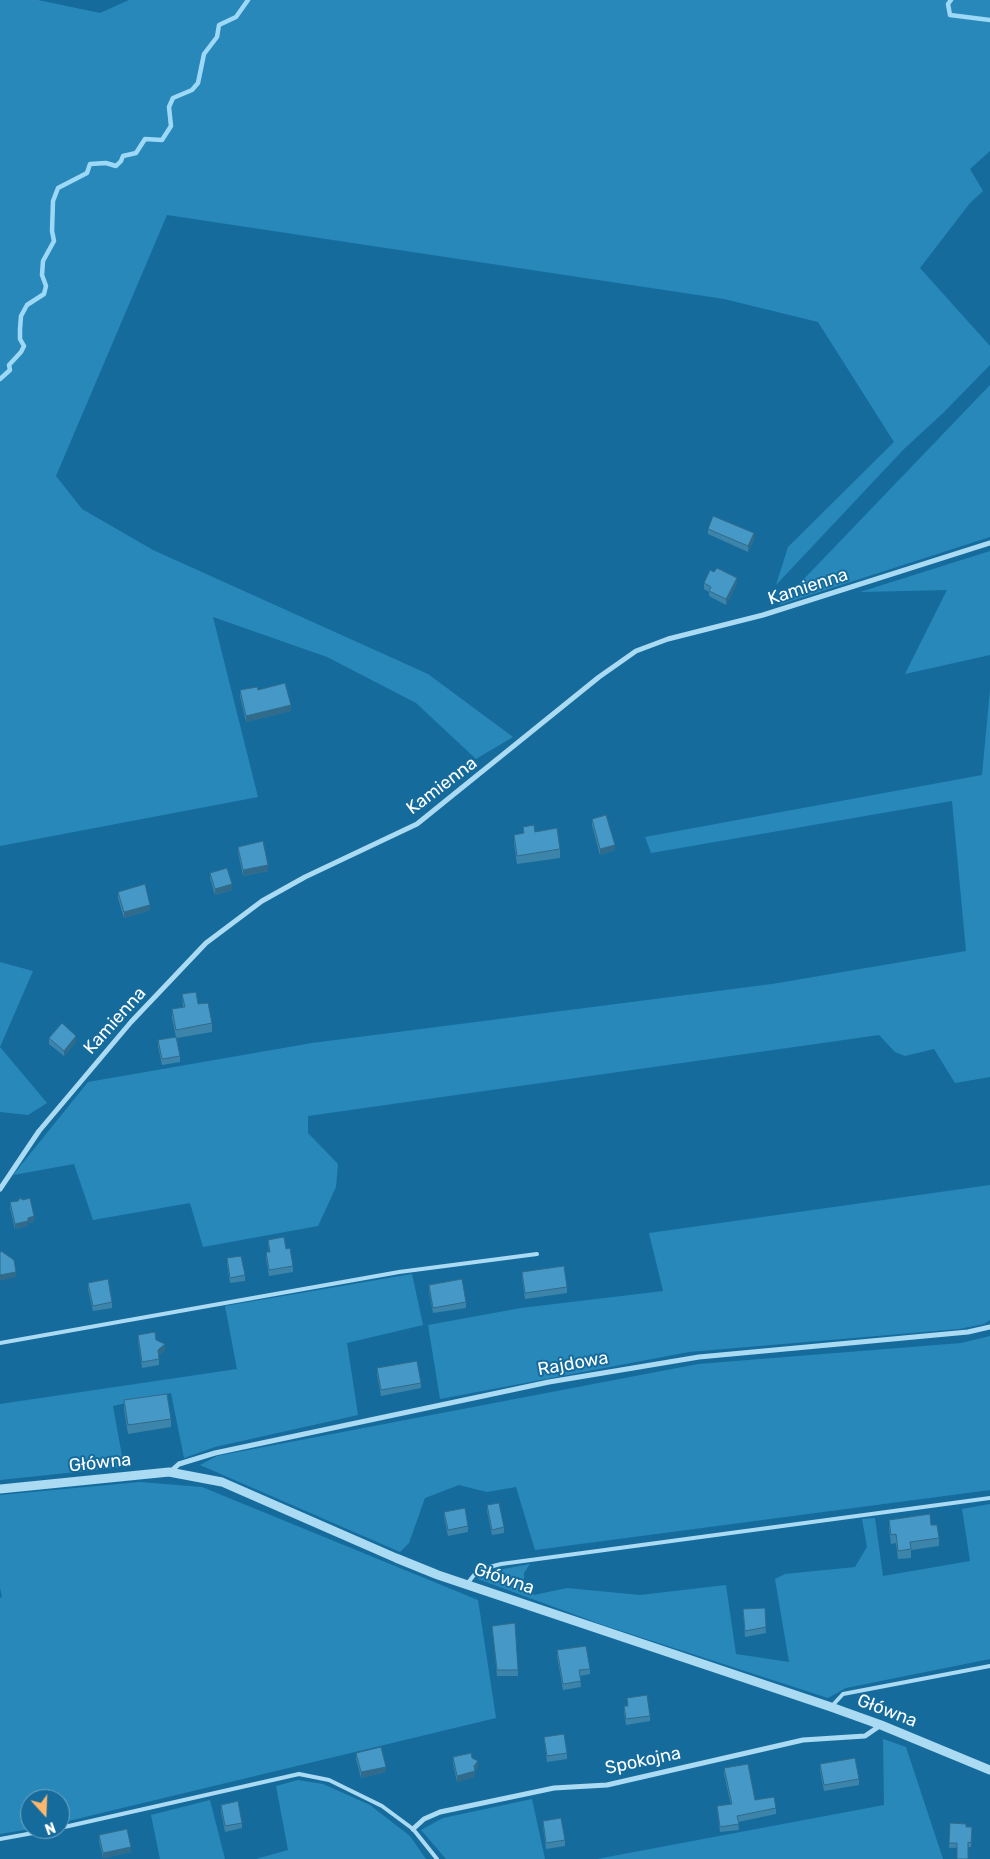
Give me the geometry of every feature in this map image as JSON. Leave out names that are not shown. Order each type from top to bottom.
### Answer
[{"type":"street","name":"Kamienna","points":[[0,1189],[39,1131],[130,1022],[206,943],[262,901],[417,824],[599,677],[636,651],[668,639],[763,616],[990,543]]},
{"type":"street","name":"Rajdowa","points":[[169,1472],[179,1464],[215,1453],[558,1380],[699,1357],[968,1332],[990,1327]]},
{"type":"street","name":"Główna","points":[[0,1489],[169,1472],[222,1482],[396,1558],[643,1645],[832,1707],[990,1770]]},
{"type":"street","name":"Spokojna","points":[[412,1829],[424,1819],[440,1812],[554,1788],[607,1784],[803,1740],[865,1736],[881,1725]]},
{"type":"lane","points":[[0,1343],[399,1272],[537,1254]]},
{"type":"lane","points":[[467,1584],[478,1570],[501,1564],[990,1498]]},
{"type":"lane","points":[[832,1707],[842,1694],[990,1666]]},
{"type":"lane","points":[[70,1826],[299,1774],[329,1780],[382,1806],[412,1829],[437,1859]]},
{"type":"lane","points":[[0,1839],[20,1835]]},
{"type":"shaded area","points":[[0,0],[38,0],[100,13],[129,0],[990,0],[990,151],[970,169],[983,191],[970,203],[920,268],[990,346],[990,365],[904,449],[776,585],[788,547],[894,442],[818,322],[724,299],[167,215],[56,476],[82,509],[153,550],[428,674],[513,737],[476,759],[416,703],[327,657],[213,617],[258,797],[0,846]]},
{"type":"shaded area","points":[[990,385],[990,537],[779,605],[942,435]]},
{"type":"shaded area","points":[[990,551],[990,655],[905,674],[947,590],[860,592]]},
{"type":"shaded area","points":[[990,690],[990,1077],[955,1083],[934,1049],[905,1056],[895,1052],[879,1035],[308,1116],[308,1133],[338,1164],[336,1187],[318,1226],[203,1247],[190,1203],[93,1220],[74,1164],[13,1175],[88,1082],[312,1043],[772,984],[966,951],[952,801],[651,853],[645,837],[982,775]]},
{"type":"shaded area","points":[[0,962],[33,971],[0,1047]]},
{"type":"shaded area","points":[[0,1047],[47,1103],[28,1115],[0,1112]]},
{"type":"shaded area","points":[[990,1185],[990,1320],[984,1324],[959,1329],[689,1352],[440,1399],[428,1325],[521,1308],[663,1291],[649,1233]]},
{"type":"shaded area","points":[[412,1274],[423,1325],[347,1343],[358,1415],[215,1447],[184,1458],[171,1393],[113,1406],[124,1467],[0,1480],[0,1404],[237,1369],[225,1306]]},
{"type":"shaded area","points":[[990,1336],[990,1490],[535,1550],[516,1487],[487,1492],[459,1485],[425,1498],[409,1543],[400,1552],[200,1465],[217,1456],[698,1364],[961,1343]]},
{"type":"shaded area","points":[[140,1482],[202,1487],[478,1600],[496,1718],[70,1821],[70,1789],[20,1789],[20,1831],[0,1834],[0,1598],[2,1597],[0,1588],[0,1495]]},
{"type":"shaded area","points":[[990,1504],[990,1659],[846,1688],[828,1698],[603,1625],[478,1579],[482,1573],[530,1564],[524,1573],[524,1583],[534,1595],[567,1588],[640,1595],[726,1585],[736,1654],[789,1662],[775,1579],[785,1574],[855,1567],[867,1547],[862,1519],[875,1518],[883,1576],[970,1561],[962,1509]]},
{"type":"shaded area","points":[[883,1739],[906,1747],[943,1859],[597,1859],[884,1805]]},
{"type":"shaded area","points":[[298,1780],[323,1784],[370,1805],[410,1836],[426,1859],[256,1859],[288,1850],[276,1786]]},
{"type":"shaded area","points":[[532,1799],[545,1859],[446,1859],[421,1830],[443,1818]]},
{"type":"shaded area","points":[[210,1800],[225,1859],[160,1859],[151,1815]]},
{"type":"building","points":[[713,516],[754,533],[748,546],[708,529]]},
{"type":"building","points":[[717,568],[737,578],[726,599],[709,591],[711,587],[704,583],[710,570],[714,572]]},
{"type":"building","points":[[285,683],[291,705],[246,716],[240,690],[257,687],[258,690]]},
{"type":"building","points":[[606,815],[615,845],[600,849],[592,819]]},
{"type":"building","points":[[534,825],[535,832],[557,828],[560,849],[517,856],[514,835],[524,833],[523,827]]},
{"type":"building","points":[[263,841],[268,865],[243,870],[238,847]]},
{"type":"building","points":[[227,868],[232,884],[215,889],[210,873]]},
{"type":"building","points":[[145,884],[150,905],[124,912],[118,892]]},
{"type":"building","points":[[196,992],[198,1004],[208,1003],[212,1023],[176,1030],[172,1009],[185,1007],[182,994]]},
{"type":"building","points":[[62,1023],[76,1036],[64,1051],[49,1038]]},
{"type":"building","points":[[176,1037],[180,1056],[162,1059],[158,1040]]},
{"type":"building","points":[[20,1198],[23,1200],[30,1198],[34,1216],[28,1218],[28,1221],[15,1224],[10,1202],[18,1201]]},
{"type":"building","points":[[284,1237],[286,1249],[290,1248],[293,1266],[269,1270],[266,1252],[270,1252],[268,1240]]},
{"type":"building","points":[[1,1251],[14,1260],[16,1272],[0,1275]]},
{"type":"building","points":[[241,1256],[245,1275],[230,1278],[227,1258]]},
{"type":"building","points":[[564,1266],[567,1287],[525,1293],[522,1272]]},
{"type":"building","points":[[108,1279],[112,1302],[93,1306],[88,1283]]},
{"type":"building","points":[[462,1279],[466,1302],[433,1308],[429,1285]]},
{"type":"building","points":[[155,1332],[156,1340],[165,1344],[158,1350],[159,1359],[142,1362],[138,1335]]},
{"type":"building","points":[[417,1361],[421,1383],[381,1390],[377,1368]]},
{"type":"building","points":[[167,1394],[171,1419],[128,1425],[124,1400]]},
{"type":"building","points":[[499,1503],[504,1527],[492,1530],[487,1505]]},
{"type":"building","points":[[465,1508],[468,1526],[448,1530],[444,1512]]},
{"type":"building","points":[[930,1514],[931,1525],[937,1525],[939,1538],[910,1542],[911,1549],[898,1551],[896,1534],[891,1535],[889,1520]]},
{"type":"building","points":[[765,1608],[766,1627],[745,1631],[743,1609]]},
{"type":"building","points":[[515,1623],[518,1670],[497,1670],[492,1626]]},
{"type":"building","points":[[586,1646],[590,1669],[579,1670],[581,1681],[563,1684],[557,1650]]},
{"type":"building","points":[[647,1695],[650,1716],[626,1719],[624,1706],[628,1706],[627,1698]]},
{"type":"building","points":[[564,1734],[567,1753],[547,1756],[544,1737]]},
{"type":"building","points":[[381,1747],[386,1767],[361,1772],[356,1753]]},
{"type":"building","points":[[471,1753],[472,1758],[478,1761],[474,1766],[475,1771],[457,1776],[453,1757]]},
{"type":"building","points":[[855,1758],[859,1779],[824,1785],[820,1764]]},
{"type":"building","points":[[748,1764],[755,1800],[774,1797],[776,1808],[737,1816],[739,1824],[720,1827],[717,1806],[732,1804],[724,1768]]},
{"type":"building","points":[[238,1801],[242,1823],[225,1826],[221,1805]]},
{"type":"building","points":[[561,1818],[565,1840],[546,1843],[543,1821]]},
{"type":"building","points":[[950,1823],[966,1824],[966,1827],[972,1827],[971,1843],[968,1842],[968,1859],[957,1859],[957,1843],[949,1843]]},
{"type":"building","points":[[127,1829],[131,1847],[103,1853],[99,1835]]},
{"type":"waterway","points":[[0,379],[10,370],[9,365],[24,346],[20,339],[21,316],[27,305],[44,294],[46,286],[42,275],[43,261],[54,241],[52,231],[53,201],[58,188],[87,173],[90,164],[106,163],[116,166],[123,156],[136,153],[145,139],[162,140],[171,126],[169,107],[173,98],[192,90],[198,83],[204,54],[217,37],[219,25],[236,17],[248,0]]},
{"type":"waterway","points":[[951,0],[948,4],[950,15],[990,20]]}]
